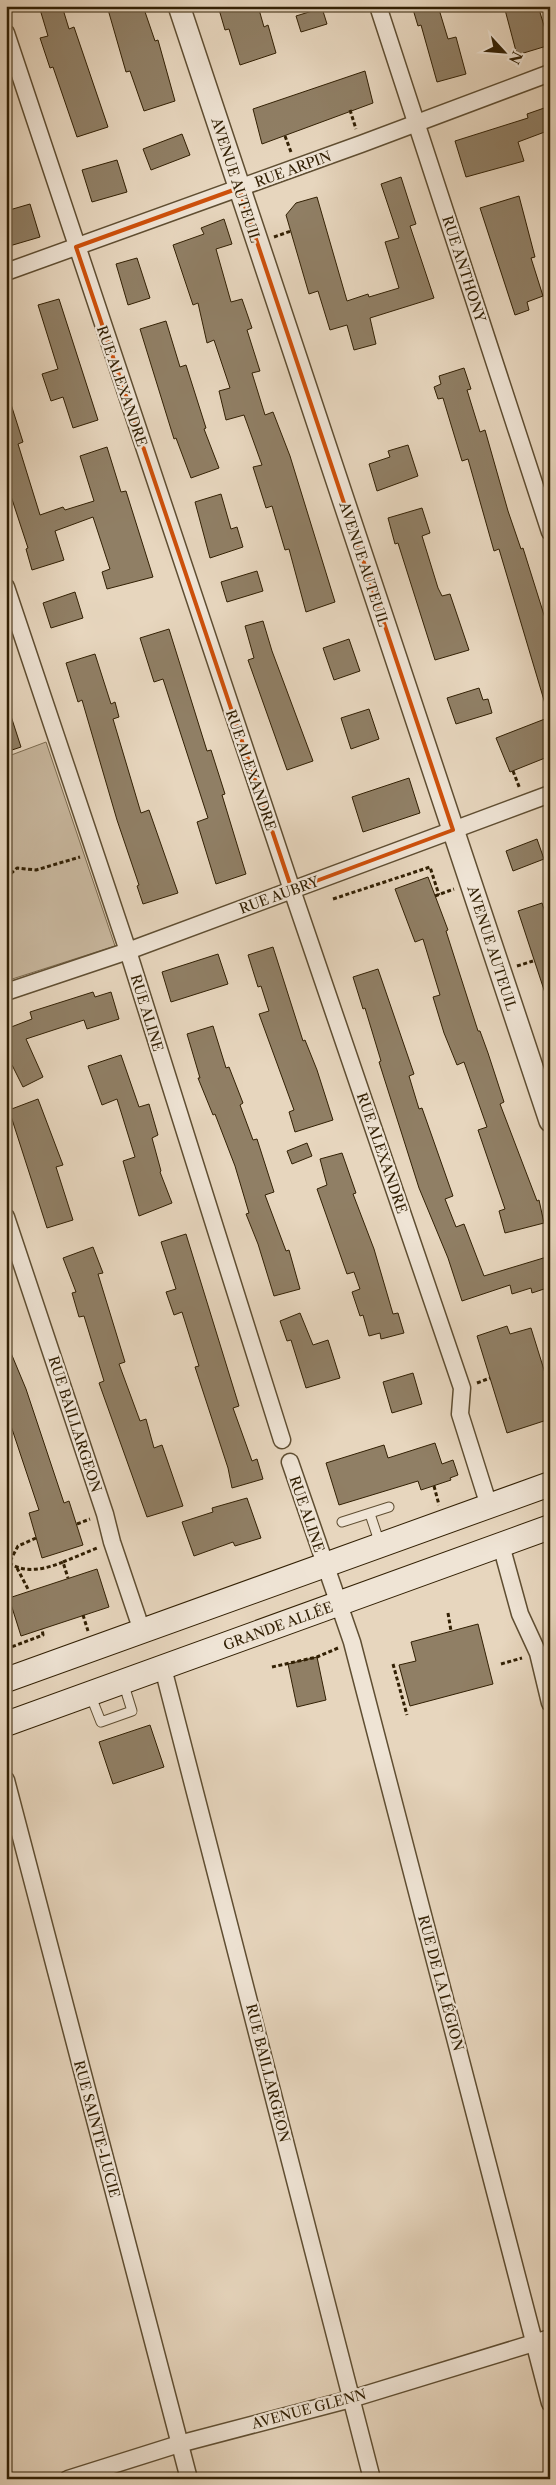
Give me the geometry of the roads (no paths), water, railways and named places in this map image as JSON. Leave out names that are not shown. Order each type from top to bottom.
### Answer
[{"type":"main road","points":[[6,1680],[550,1484]]},
{"type":"main road","name":"GRANDE ALLÉE","points":[[6,1724],[550,1528]]},
{"type":"street","name":"AVENUE AUTEUIL","points":[[179,6],[550,1121]]},
{"type":"street","name":"RUE ANTHONY","points":[[378,6],[550,532]]},
{"type":"street","name":"RUE ALEXANDRE","points":[[6,33],[292,890],[462,1388],[460,1414],[489,1506]]},
{"type":"street","name":"RUE ARPIN","points":[[6,272],[550,73]]},
{"type":"street","name":"RUE ALINE","points":[[6,587],[128,951],[282,1440]]},
{"type":"street","name":"RUE AUBRY","points":[[6,992],[128,951],[550,794]]},
{"type":"street","name":"RUE BAILLARGEON","points":[[6,1217],[105,1514],[112,1542],[142,1632]]},
{"type":"street","name":"RUE ALINE","points":[[290,1462],[324,1565]]},
{"type":"street","points":[[501,1545],[520,1614],[538,1653],[550,1703]]},
{"type":"street","name":"RUE DE LA LÉGION","points":[[324,1565],[352,1642],[543,2340],[550,2403]]},
{"type":"street","name":"RUE BAILLARGEON","points":[[163,1668],[372,2479]]},
{"type":"street","name":"RUE SAINTE-LUCIE","points":[[6,1780],[189,2479]]},
{"type":"street","name":"AVENUE GLENN","points":[[68,2479],[180,2444],[351,2399],[543,2340]]},
{"type":"lane","points":[[342,1522],[389,1508]]},
{"type":"lane","points":[[370,1514],[381,1546]]}]
